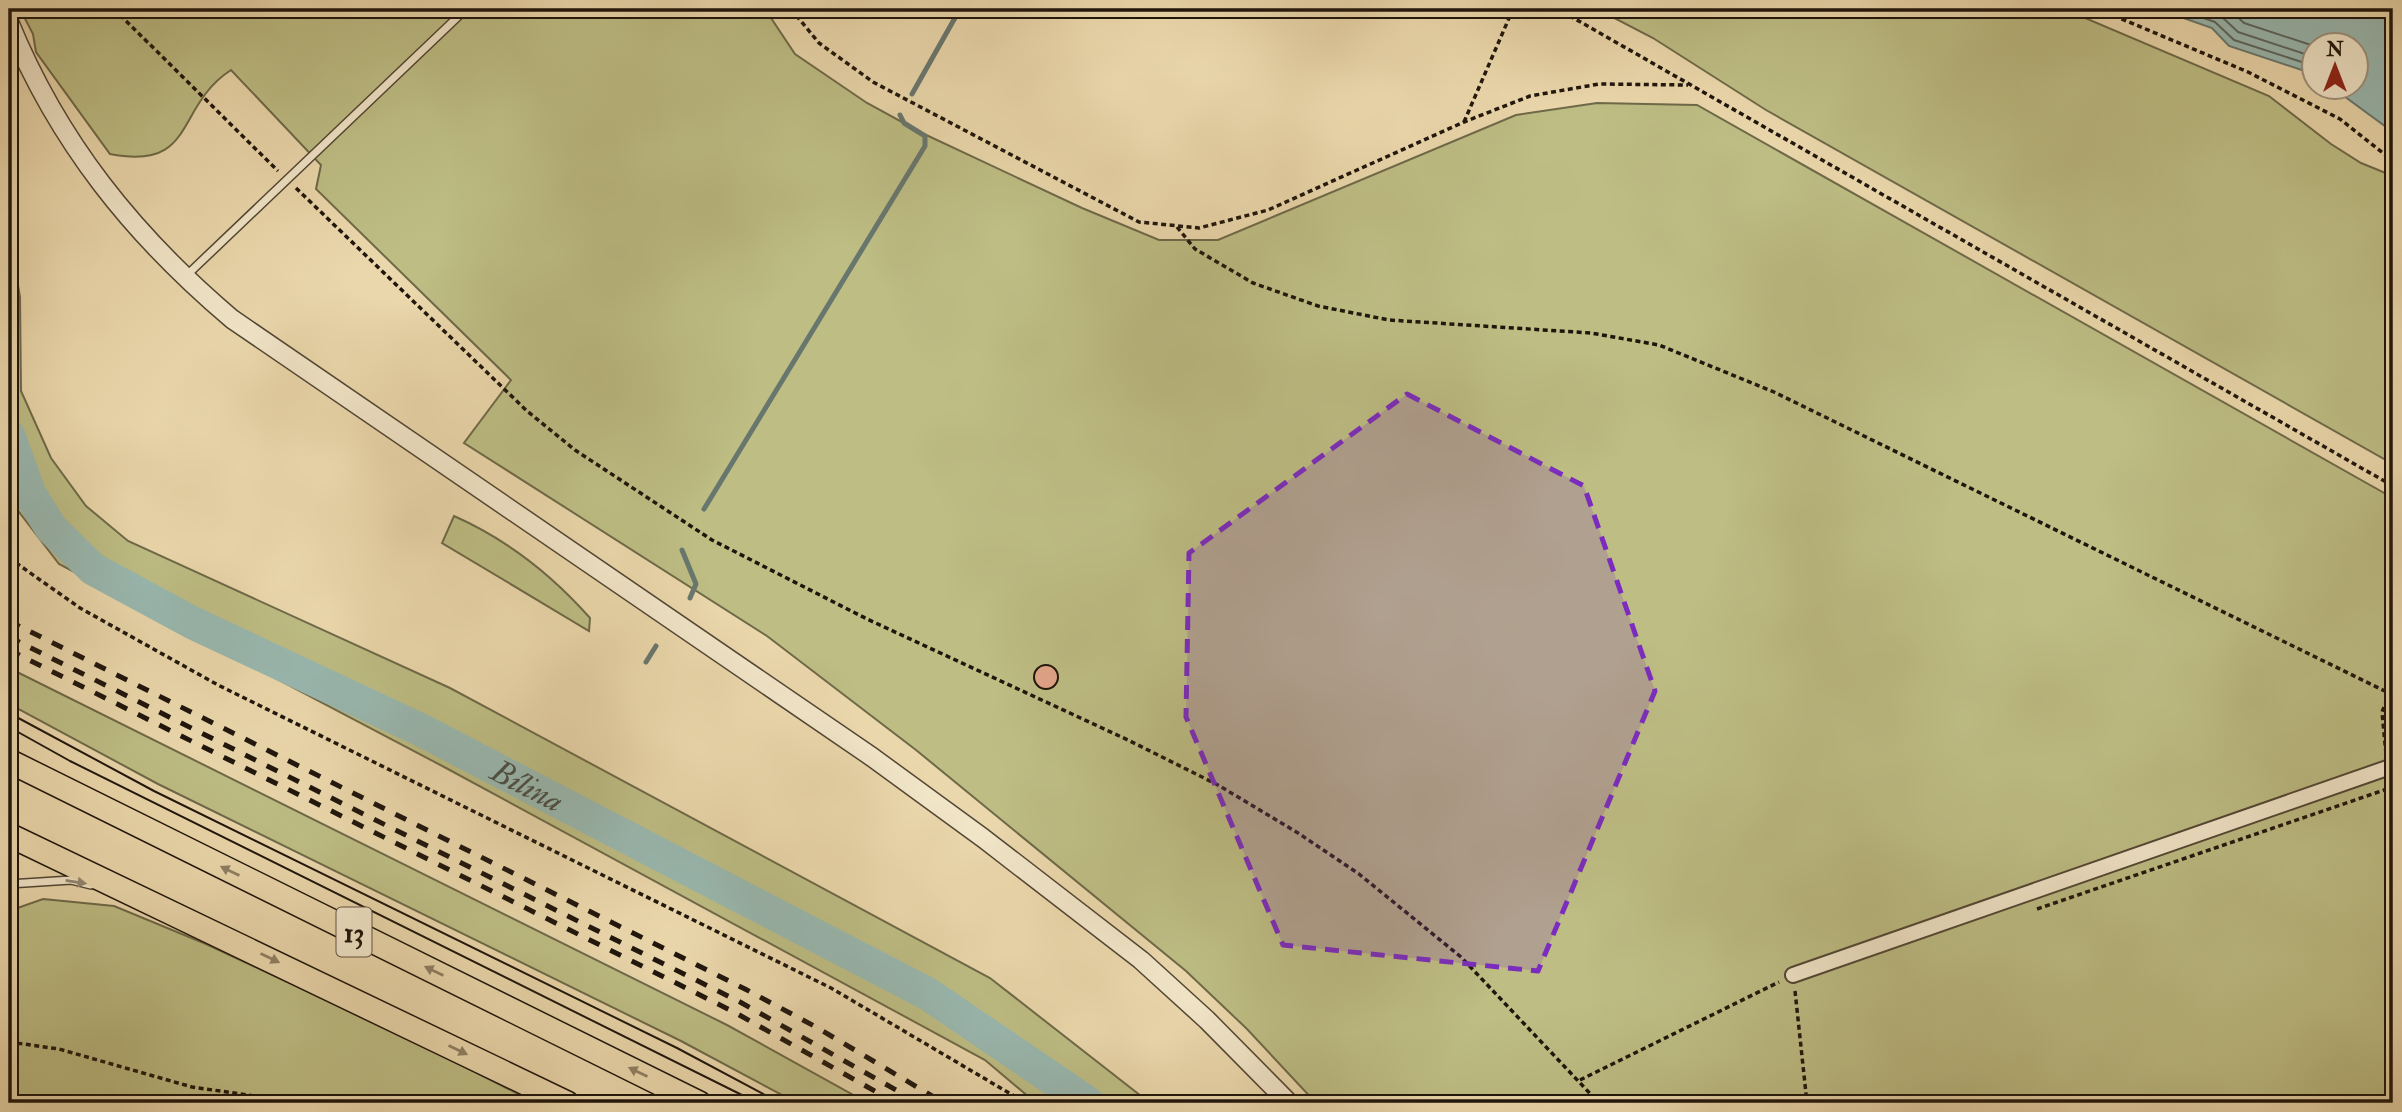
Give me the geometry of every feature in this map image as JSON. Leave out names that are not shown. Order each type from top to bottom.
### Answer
[{"type":"highway","name":"13","points":[[9,761],[699,1103]]},
{"type":"highway","name":"13","points":[[9,835],[143,896],[567,1103]]},
{"type":"street","points":[[9,22],[43,98],[67,136],[135,228],[184,278],[232,319],[839,734],[983,838],[1141,960],[1207,1020],[1289,1103]]},
{"type":"street","points":[[1793,975],[2392,767]]},
{"type":"lane","points":[[184,278],[466,9]]},
{"type":"lane","points":[[9,884],[71,880],[143,896]]},
{"type":"path","points":[[114,9],[527,411],[575,450],[712,540],[867,619],[1128,740],[1218,785],[1298,833],[1359,874],[1461,957],[1580,1080],[1598,1103]]},
{"type":"path","points":[[791,9],[820,43],[873,82],[1139,222],[1177,227],[1199,228],[1268,210],[1464,122],[1530,96],[1585,87],[1688,85]]},
{"type":"path","points":[[1464,122],[1513,9]]},
{"type":"path","points":[[1564,9],[1570,16],[1688,85],[2393,486]]},
{"type":"path","points":[[2098,9],[2248,72],[2317,107],[2340,120],[2393,162]]},
{"type":"path","points":[[1177,227],[1195,249],[1253,283],[1318,306],[1389,320],[1591,333],[1659,345],[1774,392],[2391,694]]},
{"type":"path","points":[[9,546],[18,561]]},
{"type":"path","points":[[9,558],[18,561],[80,608],[218,685],[831,988],[1026,1103]]},
{"type":"path","points":[[2392,767],[2382,732],[2382,712],[2393,685]]},
{"type":"path","points":[[2029,912],[2393,787]]},
{"type":"path","points":[[1580,1080],[1793,975],[1807,1103]]},
{"type":"path","points":[[1795,991],[1808,987]]},
{"type":"path","points":[[9,1042],[59,1049],[192,1087],[303,1103]]},
{"type":"highlighted area","points":[[1407,394],[1584,486],[1655,691],[1538,971],[1283,945],[1186,717],[1189,553]]},
{"type":"green space","points":[[20,9],[765,9],[795,54],[867,103],[922,133],[1082,208],[1159,240],[1218,240],[1516,115],[1597,103],[1697,105],[2393,498],[2393,1103],[1316,1103],[1247,1029],[1186,971],[916,750],[767,636],[464,443],[511,380],[316,189],[321,165],[231,70],[213,85],[200,101],[171,145],[158,153],[138,157],[110,154],[36,52],[33,34]]},
{"type":"green space","points":[[1597,9],[2064,9],[2269,96],[2331,144],[2361,163],[2393,176],[2393,464],[1766,110],[1653,38]]},
{"type":"green space","points":[[9,232],[20,297],[21,391],[51,458],[86,506],[128,541],[450,688],[990,978],[1150,1103],[1036,1103],[985,1060],[446,768],[59,564],[9,499]]},
{"type":"green space","points":[[454,516],[510,547],[544,573],[590,618],[589,631],[442,543]]},
{"type":"green space","points":[[9,668],[727,1025],[868,1103],[797,1103],[681,1041],[158,784],[9,704]]},
{"type":"green space","points":[[43,899],[114,906],[206,944],[428,1048],[536,1103],[9,1103],[9,911]]},
{"type":"water","points":[[2158,9],[2393,9],[2393,132],[2352,102],[2370,102],[2370,32],[2300,32],[2300,69],[2229,46],[2212,28]]},
{"type":"building","points":[[1046,665],[1057,672],[1058,677],[1051,688],[1046,689],[1035,682],[1034,677],[1041,666]]},
{"type":"waterway","points":[[912,94],[960,9]]},
{"type":"waterway","points":[[704,509],[925,146],[925,136],[904,123],[900,115]]},
{"type":"waterway","name":"Bílina","points":[[9,436],[30,494],[51,528],[93,569],[193,623],[421,730],[928,994],[1088,1103]]},
{"type":"waterway","points":[[682,550],[696,584],[690,598]]},
{"type":"waterway","points":[[646,662],[656,646]]},
{"type":"tram line","points":[[9,713],[154,791],[677,1048],[780,1103]]},
{"type":"tram line","points":[[9,727],[70,761],[750,1099]]},
{"type":"railway","points":[[9,621],[745,989],[816,1027],[944,1103]]},
{"type":"railway","points":[[9,637],[740,1002],[919,1103]]},
{"type":"railway","points":[[9,650],[734,1012],[896,1103]]}]
